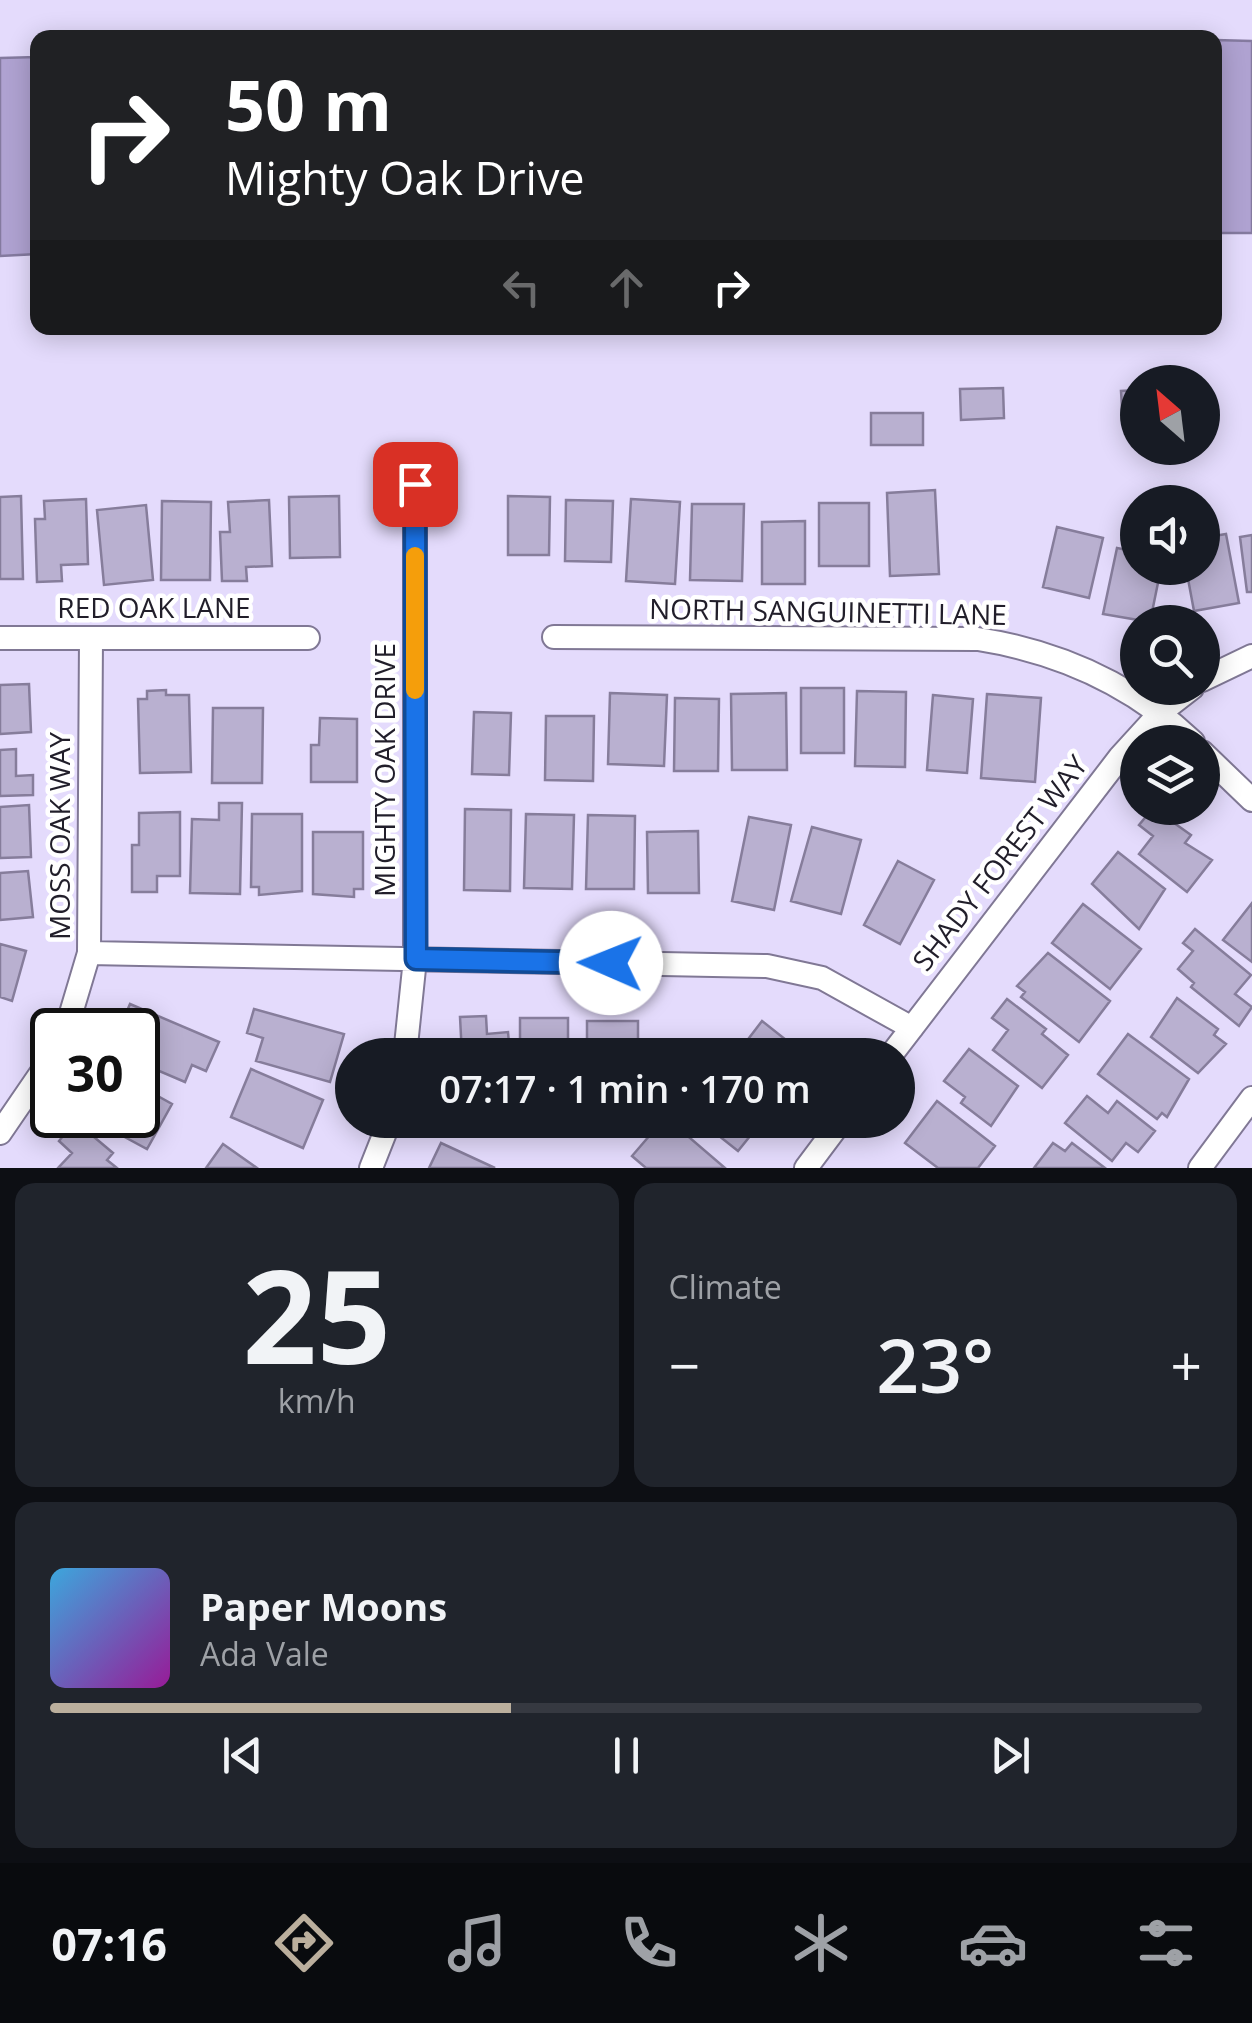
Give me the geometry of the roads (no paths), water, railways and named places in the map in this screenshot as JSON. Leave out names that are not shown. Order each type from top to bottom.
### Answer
[{"type":"street","name":"MIGHTY OAK DRIVE","points":[[407,1038],[416,959],[415,484]]},
{"type":"street","name":"RED OAK LANE","points":[[0,638],[308,638]]},
{"type":"street","name":"MOSS OAK WAY","points":[[73,1008],[89,953],[91,638]]},
{"type":"street","name":"NORTH SANGUINETTI LANE","points":[[554,638],[978,639],[1036,648],[1090,670],[1161,712],[1175,725]]},
{"type":"street","points":[[1220,671],[1252,656]]},
{"type":"street","name":"SHADY FOREST WAY","points":[[904,1038],[1120,757],[1170,705]]},
{"type":"street","points":[[1220,769],[1252,800]]},
{"type":"street","points":[[89,953],[767,966],[822,978],[912,1028]]},
{"type":"street","points":[[0,1133],[30,1089]]},
{"type":"street","points":[[1200,1168],[1252,1098]]},
{"type":"street","points":[[371,1168],[383,1138]]},
{"type":"street","points":[[806,1168],[828,1138]]}]
